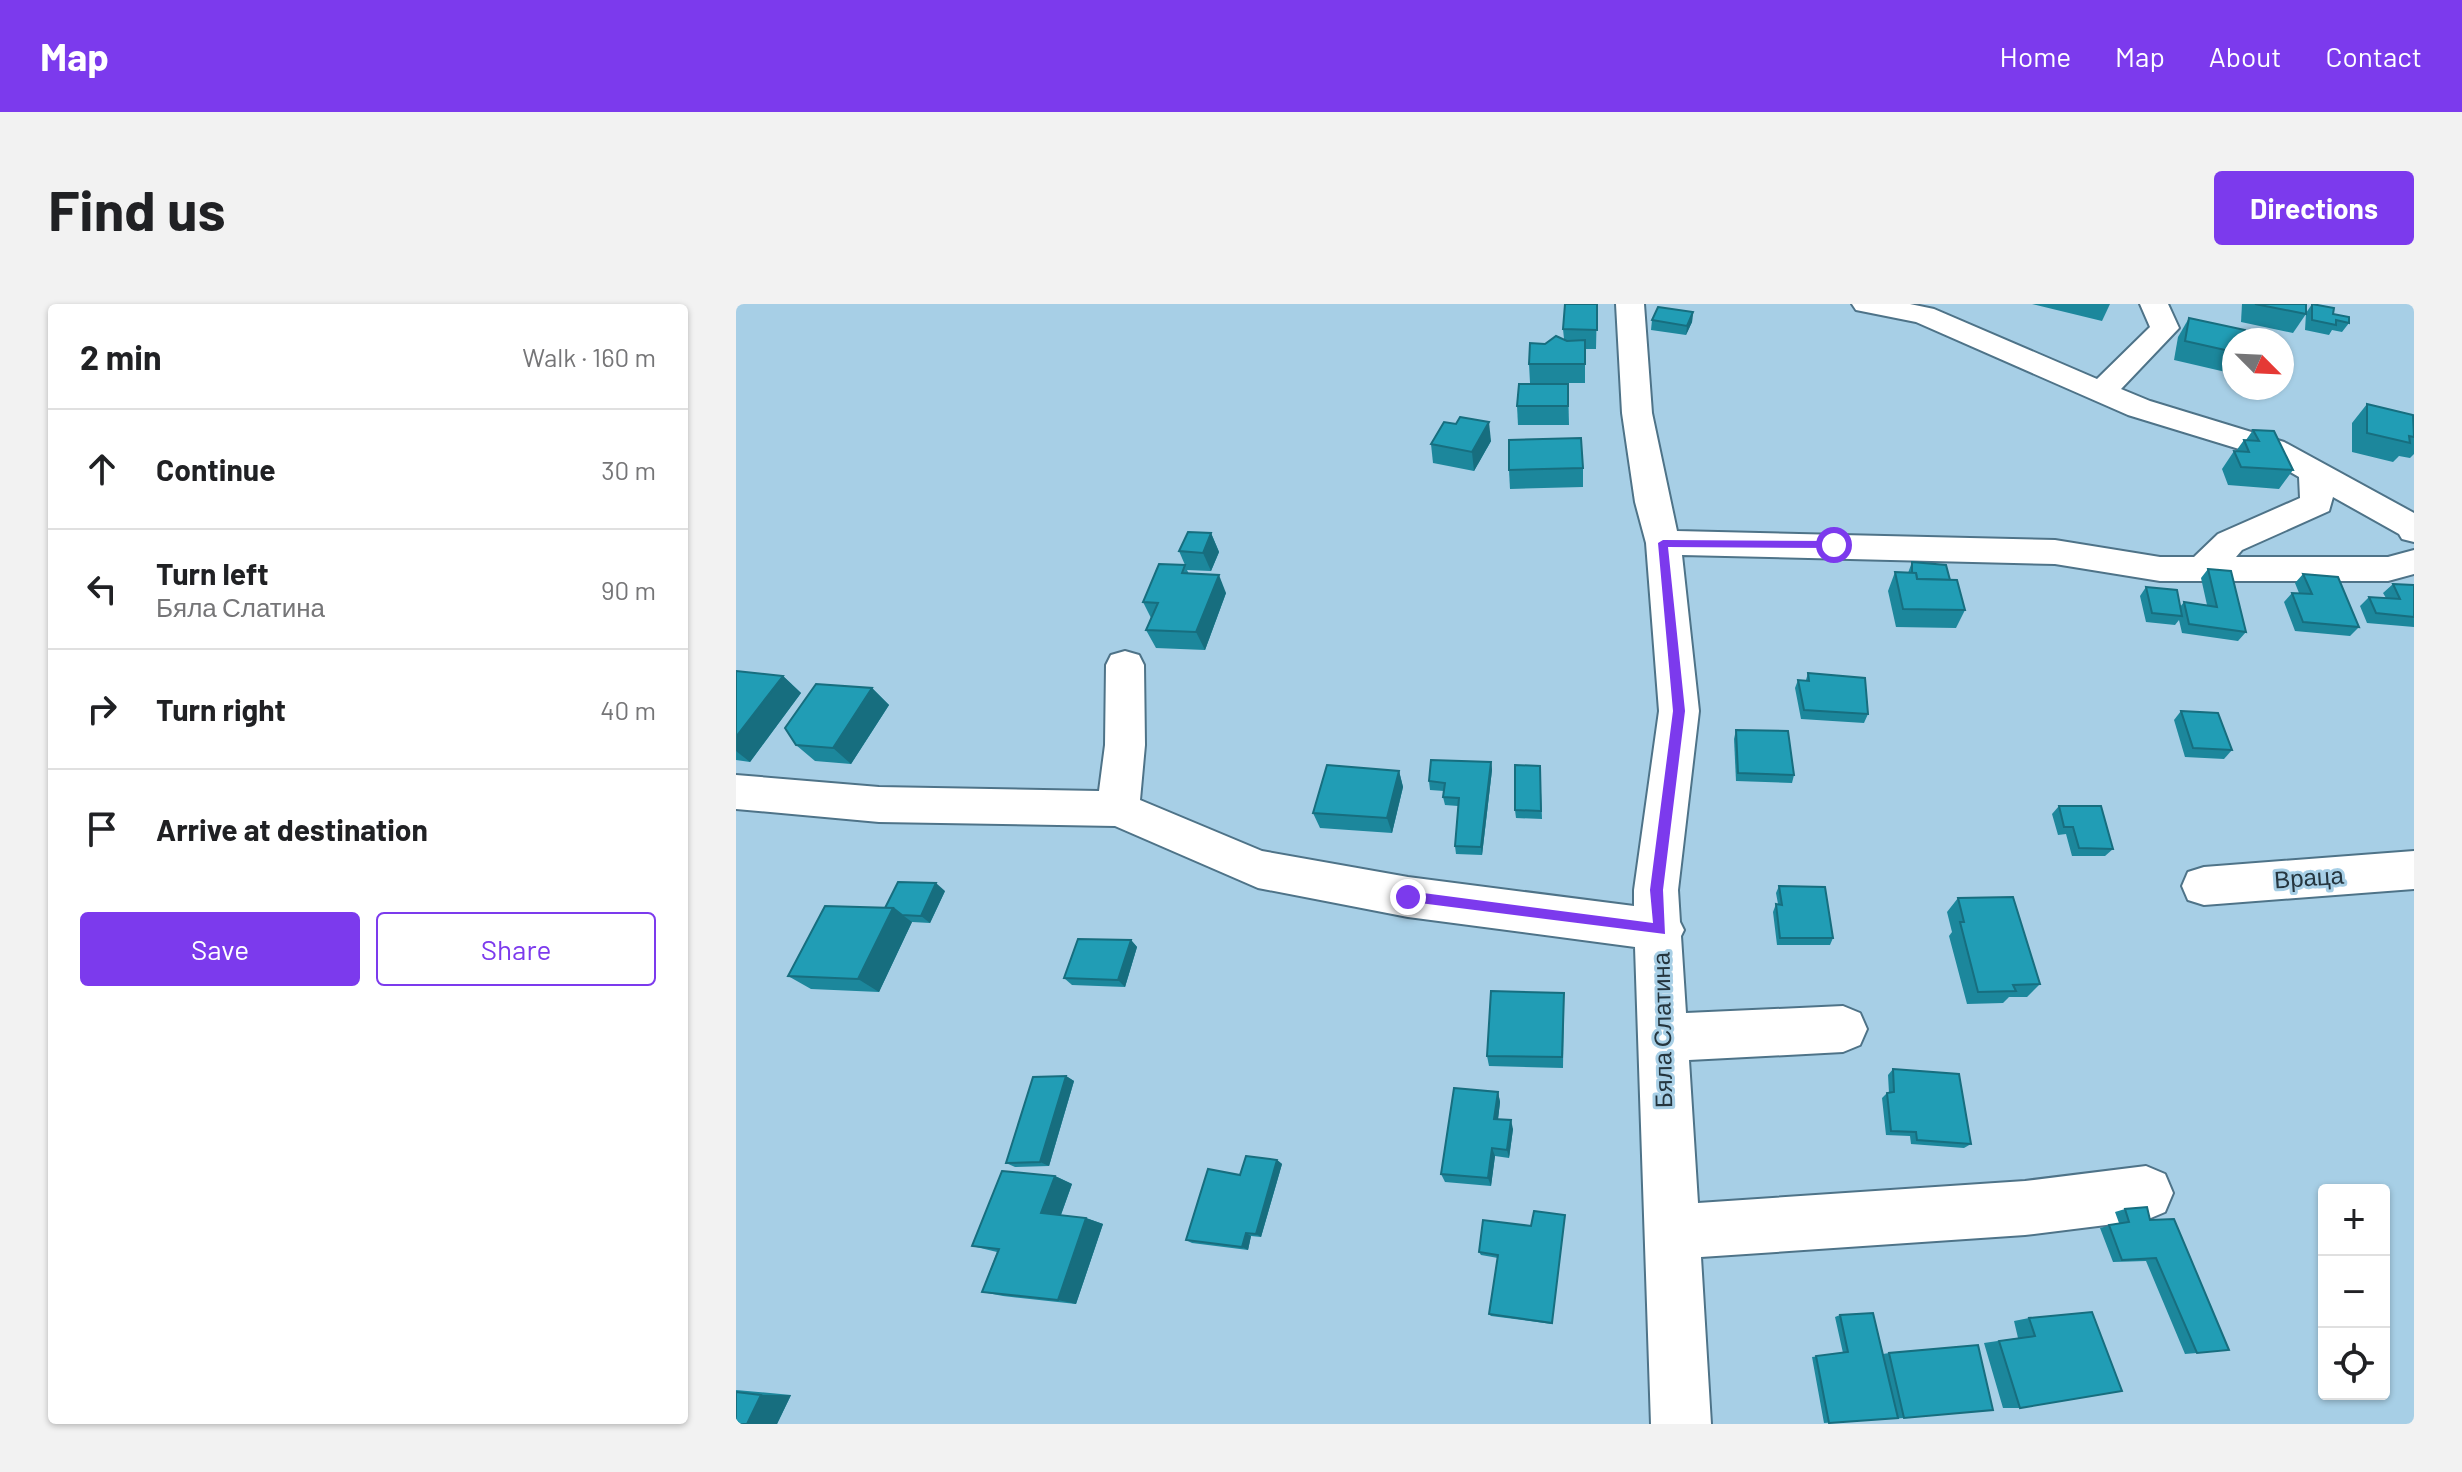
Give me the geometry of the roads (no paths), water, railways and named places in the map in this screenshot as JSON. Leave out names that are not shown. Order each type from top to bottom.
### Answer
[{"type":"street","name":"Бяла Слатина","points":[[1630,304],[1637,413],[1652,502],[1663,543],[1679,711],[1656,890],[1661,930],[1661,1038],[1681,1424]]},
{"type":"street","points":[[1866,304],[1924,315],[2139,408],[2273,449],[2315,470],[2411,526],[2414,531]]},
{"type":"street","points":[[2102,391],[2165,328],[2154,304]]},
{"type":"street","points":[[2204,568],[2230,542],[2317,503],[2315,470]]},
{"type":"street","points":[[1663,543],[2055,552],[2160,569],[2388,569],[2414,562]]},
{"type":"street","points":[[1118,809],[1125,745],[1125,665]]},
{"type":"street","points":[[736,792],[793,800],[906,807],[1118,809],[1258,869],[1408,897],[1661,930]]},
{"type":"street","name":"Враца","points":[[2204,886],[2414,870]]},
{"type":"street","points":[[1661,1038],[1843,1029]]},
{"type":"street","points":[[1671,1232],[2025,1208],[2146,1193]]}]
